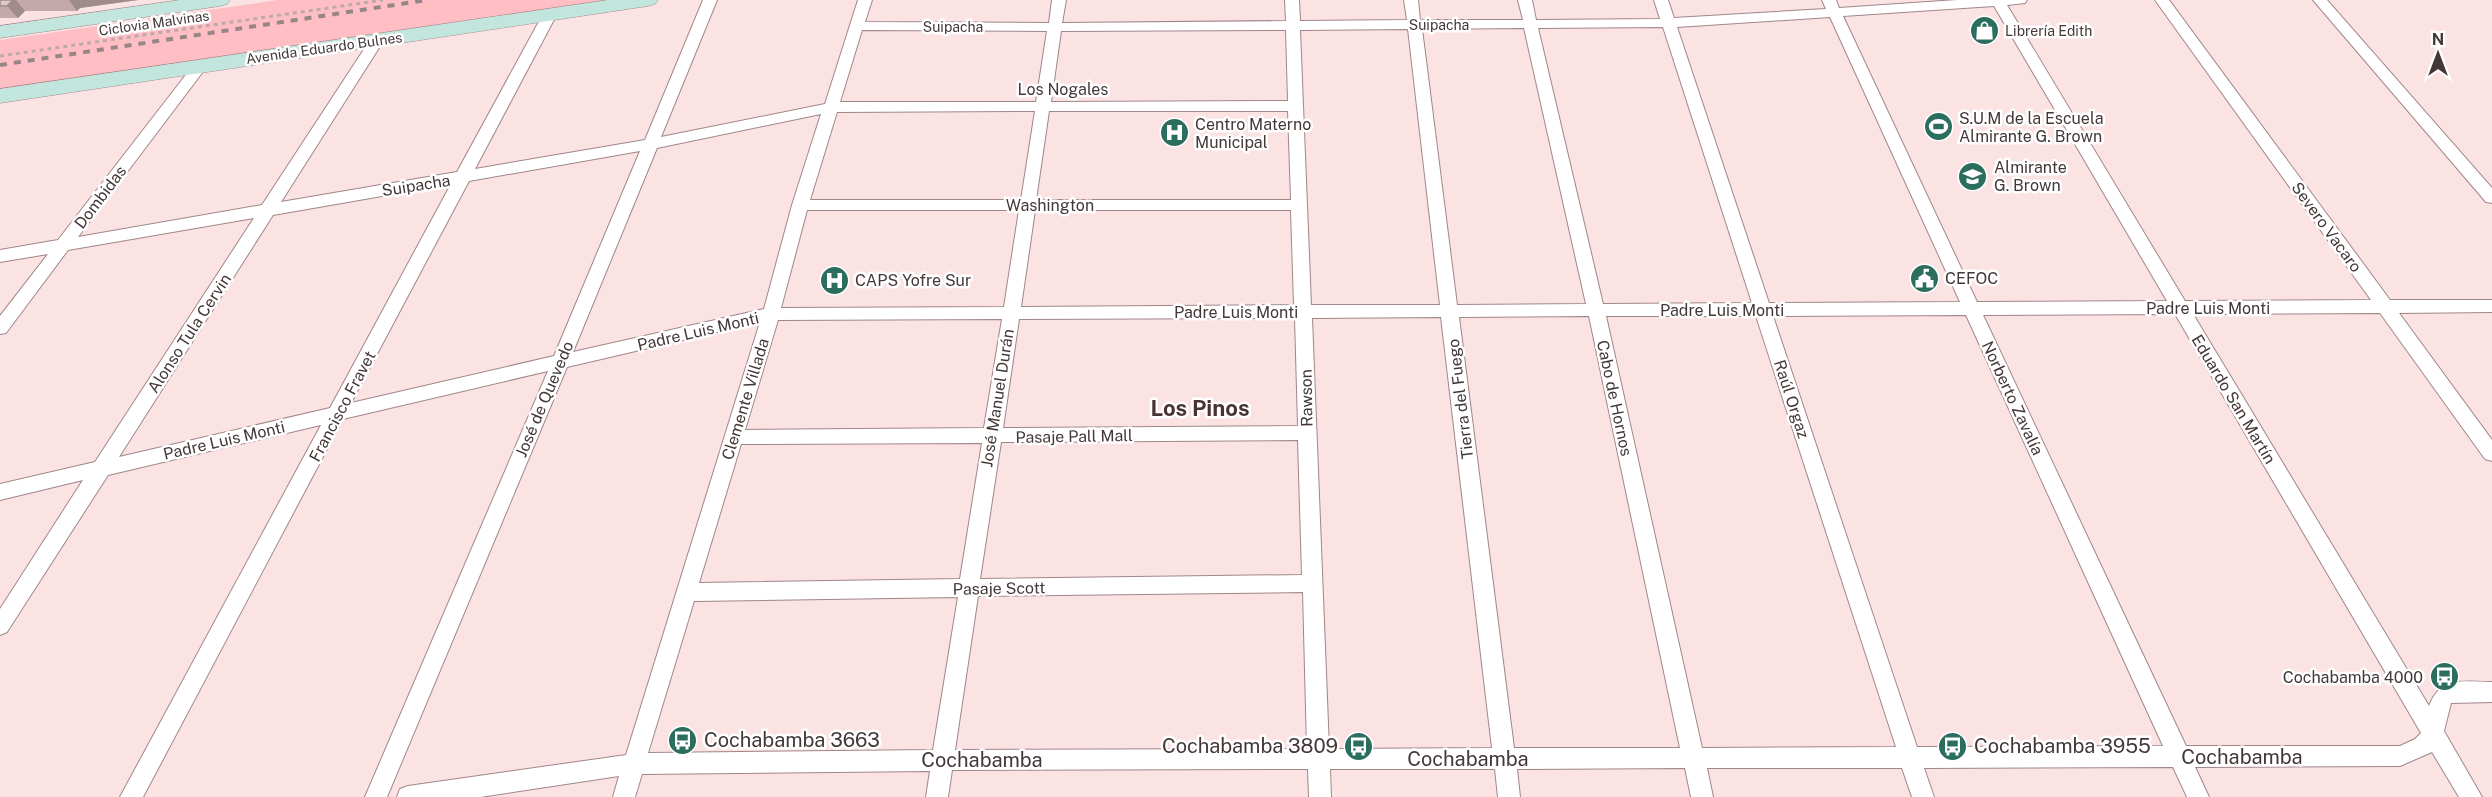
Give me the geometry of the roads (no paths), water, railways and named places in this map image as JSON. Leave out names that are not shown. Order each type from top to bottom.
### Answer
[{"type":"main road","points":[[0,32],[156,5],[220,0]]},
{"type":"main road","name":"Avenida Eduardo Bulnes","points":[[2,98],[200,66],[648,0]]},
{"type":"street","name":"José de Quevedo","points":[[376,797],[560,363],[710,0]]},
{"type":"street","name":"Clemente Villada","points":[[624,797],[771,314],[800,205],[865,0]]},
{"type":"street","name":"José Manuel Durán","points":[[937,797],[1059,0]]},
{"type":"street","name":"Rawson","points":[[1292,0],[1305,312],[1320,797]]},
{"type":"street","name":"Tierra del Fuego","points":[[1411,0],[1509,797]]},
{"type":"street","name":"Cabo de Hornos","points":[[1525,0],[1596,310],[1702,797]]},
{"type":"street","name":"Raúl Orgaz","points":[[1661,0],[1923,797]]},
{"type":"street","name":"Suipacha","points":[[857,26],[1669,23],[1831,6],[2020,0]]},
{"type":"street","name":"Severo Vacaro","points":[[2162,0],[2492,454]]},
{"type":"street","points":[[2320,0],[2492,198]]},
{"type":"street","name":"Eduardo San Martín","points":[[1998,1],[2471,797]]},
{"type":"street","name":"Norberto Zavalía","points":[[1831,6],[2198,797]]},
{"type":"street","name":"Francisco Fravet","points":[[131,797],[338,414],[550,14]]},
{"type":"street","name":"Alonso Tula Cervin","points":[[0,626],[377,40]]},
{"type":"street","name":"Dombidas","points":[[0,328],[200,66]]},
{"type":"street","name":"Los Nogales","points":[[831,107],[1295,105]]},
{"type":"street","name":"Suipacha","points":[[0,256],[651,144],[831,107]]},
{"type":"street","name":"Washington","points":[[800,205],[1300,205]]},
{"type":"street","name":"Padre Luis Monti","points":[[0,492],[771,314],[2492,306]]},
{"type":"street","name":"Pasaje Pall Mall","points":[[734,437],[1307,433]]},
{"type":"street","name":"Pasaje Scott","points":[[687,592],[1312,583]]},
{"type":"street","points":[[2433,734],[2443,697],[2451,692],[2492,692]]},
{"type":"street","name":"Cochabamba","points":[[408,797],[633,764],[943,760],[2400,756],[2418,751],[2426,745],[2433,734]]},
{"type":"railway","points":[[0,65],[427,0]]},
{"type":"place","name":"Librería Edith","points":[[1984,31]]},
{"type":"place","name":"S.U.M de la Escuela Almirante G. Brown","points":[[1938,127]]},
{"type":"place","name":"Centro Materno Municipal","points":[[1174,133]]},
{"type":"place","name":"Almirante G. Brown","points":[[1973,176]]},
{"type":"place","name":"CEFOC","points":[[1924,278]]},
{"type":"place","name":"CAPS Yofre Sur","points":[[834,280]]},
{"type":"place","name":"Cochabamba 4000","points":[[2444,677]]},
{"type":"place","name":"Cochabamba 3663","points":[[683,740]]},
{"type":"place","name":"Cochabamba 3809","points":[[1359,746]]},
{"type":"place","name":"Cochabamba 3955","points":[[1953,746]]},
{"type":"district","name":"Los Pinos","points":[[1200,408]]}]
